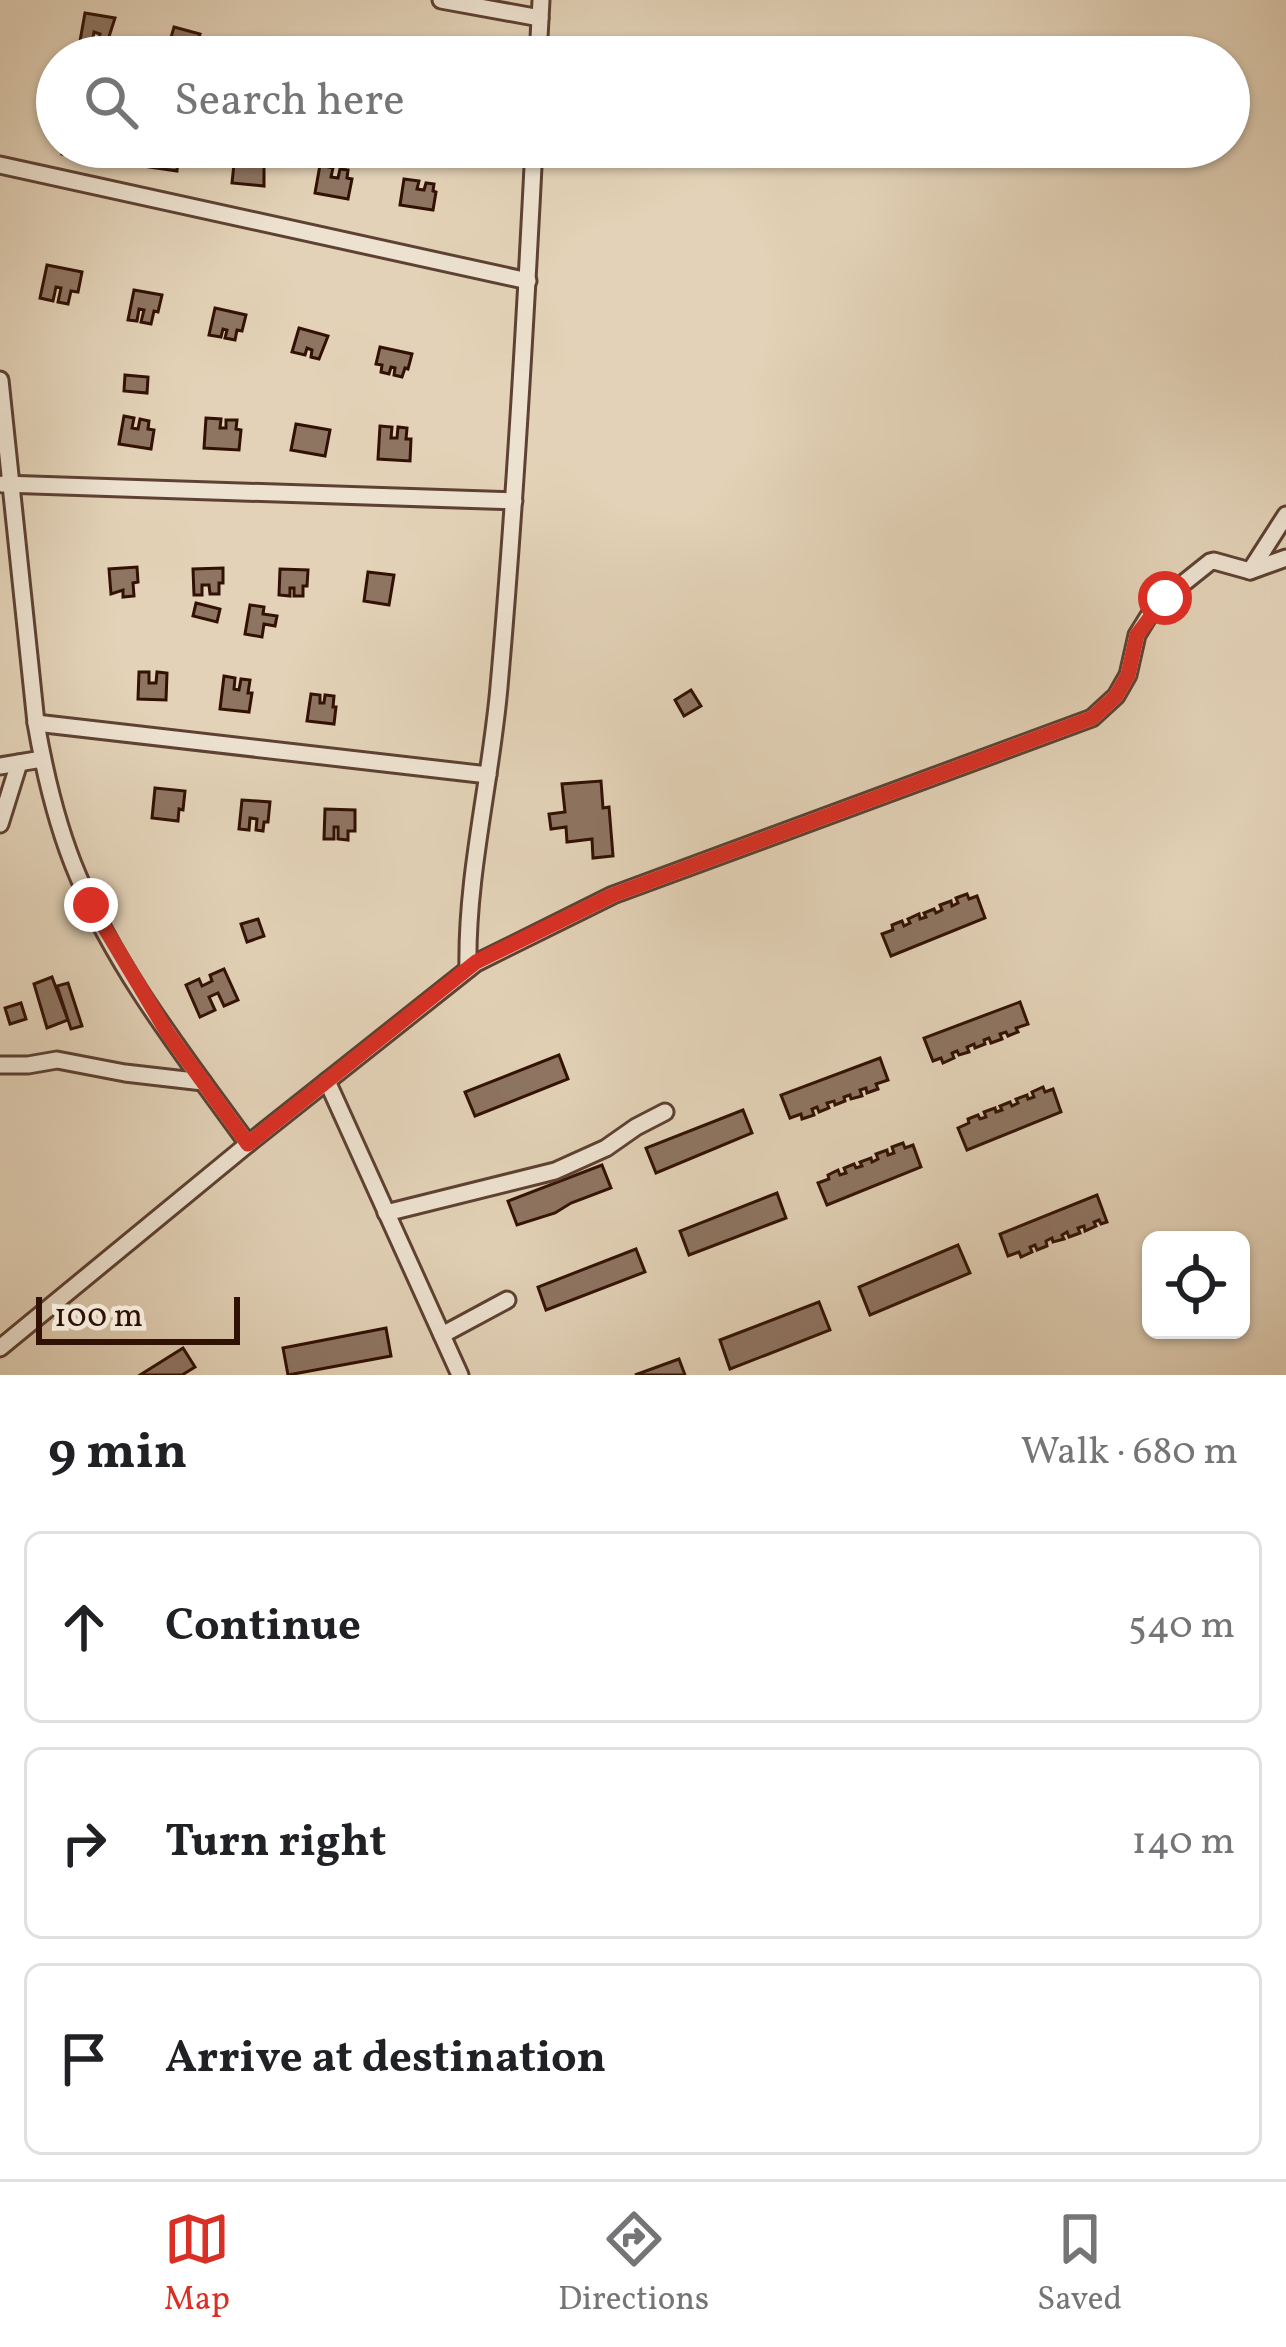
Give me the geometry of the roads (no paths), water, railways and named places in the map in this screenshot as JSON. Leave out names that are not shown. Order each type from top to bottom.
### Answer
[{"type":"street","points":[[441,0],[540,9]]},
{"type":"street","points":[[0,165],[528,280]]},
{"type":"street","points":[[468,969],[467,927],[499,691],[533,168]]},
{"type":"street","points":[[0,380],[5,484],[36,723],[62,835],[91,905],[155,1013],[248,1144]]},
{"type":"street","points":[[5,484],[514,502]]},
{"type":"street","points":[[1250,571],[1286,515]]},
{"type":"street","points":[[0,1348],[476,962],[613,895],[1092,718],[1116,696],[1128,675],[1137,635],[1165,598],[1210,562],[1250,571],[1286,558]]},
{"type":"street","points":[[1269,566],[1286,573]]},
{"type":"street","points":[[36,723],[488,775]]},
{"type":"street","points":[[0,766],[42,759]]},
{"type":"street","points":[[0,824],[19,763]]},
{"type":"street","points":[[0,1065],[57,1060],[203,1082]]},
{"type":"street","points":[[326,1081],[460,1375]]},
{"type":"street","points":[[386,1213],[555,1171],[606,1148],[664,1112]]},
{"type":"street","points":[[442,1335],[507,1300]]}]
